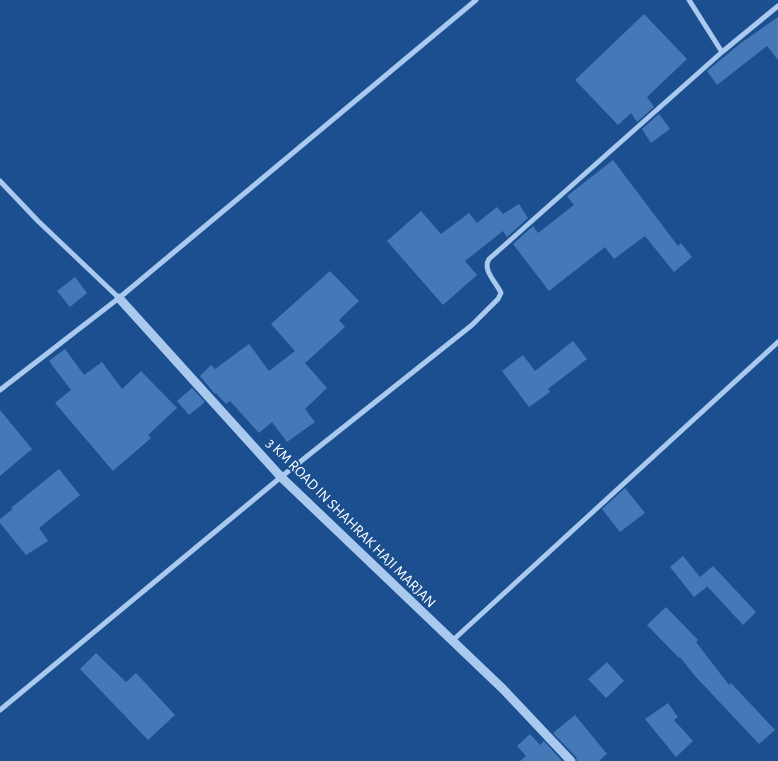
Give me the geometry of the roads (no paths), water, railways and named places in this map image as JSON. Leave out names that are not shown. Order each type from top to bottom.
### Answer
[{"type":"street","points":[[0,390],[119,298],[476,0]]},
{"type":"street","points":[[689,0],[722,52]]},
{"type":"street","points":[[0,710],[281,477],[479,319],[498,299],[501,293],[486,268],[486,263],[489,259],[722,52],[778,6]]},
{"type":"street","points":[[0,181],[119,298]]},
{"type":"street","name":"3 KM ROAD IN SHAHRAK HAJI MARJAN","points":[[119,298],[281,477],[503,689],[571,761]]},
{"type":"street","points":[[452,641],[778,342]]}]
